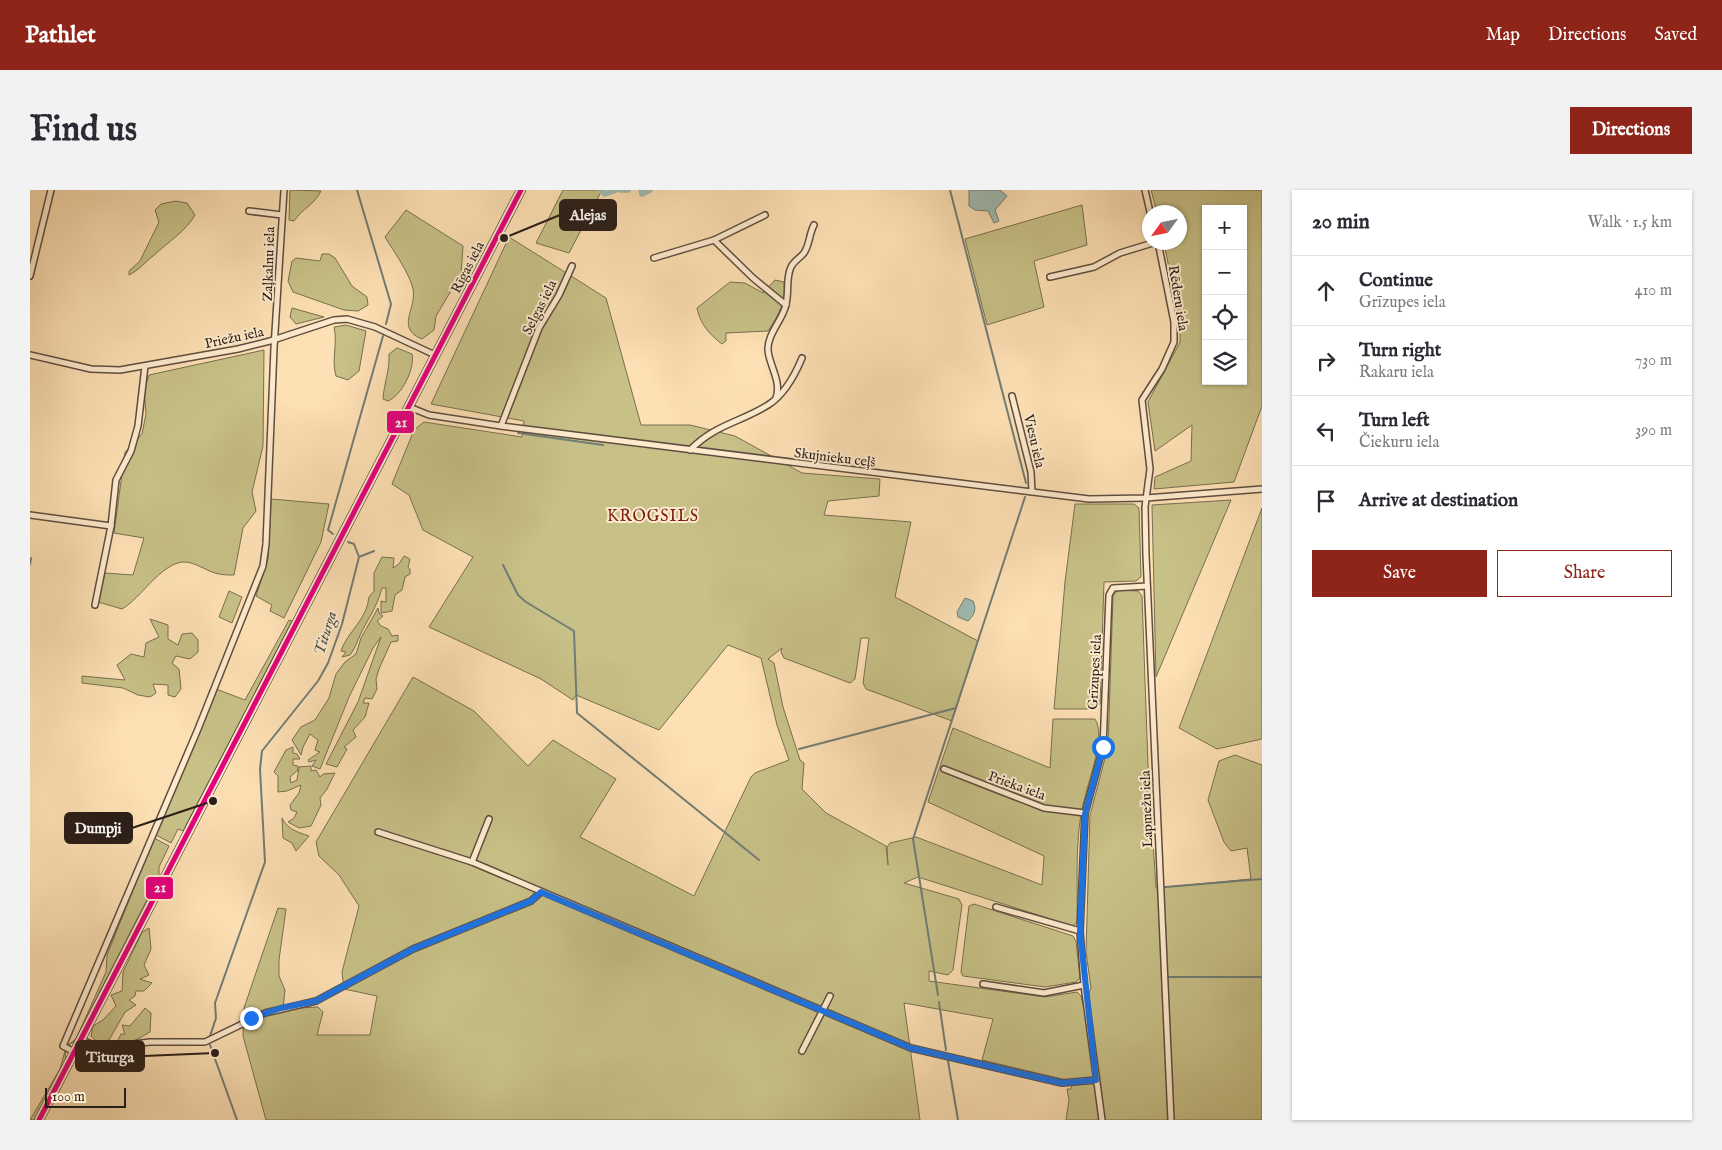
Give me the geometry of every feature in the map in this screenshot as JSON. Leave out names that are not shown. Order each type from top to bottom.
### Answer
[{"type":"main road","name":"Rīgas iela","points":[[39,1120],[521,190]]},
{"type":"street","points":[[30,276],[51,190]]},
{"type":"street","name":"Zaļkalnu iela","points":[[74,1052],[63,1046],[260,578],[266,544],[284,190]]},
{"type":"street","points":[[1145,190],[1148,205]]},
{"type":"street","points":[[249,211],[282,215]]},
{"type":"street","points":[[654,258],[714,240],[765,215]]},
{"type":"street","points":[[776,398],[778,393],[776,378],[767,348],[789,296],[787,277],[792,266],[806,247],[814,225]]},
{"type":"street","points":[[714,240],[753,278],[786,305]]},
{"type":"street","points":[[1050,277],[1094,267],[1120,253],[1142,246]]},
{"type":"street","name":"Rēderu iela","points":[[1146,498],[1150,470],[1142,400],[1162,369],[1174,342],[1174,322],[1159,250]]},
{"type":"street","name":"Selgas iela","points":[[501,426],[539,328],[559,295],[572,266]]},
{"type":"street","name":"Priežu iela","points":[[30,355],[91,369],[120,370],[276,339],[334,320],[347,319],[375,327],[435,355]]},
{"type":"street","points":[[690,450],[704,436],[769,405],[795,374],[802,358]]},
{"type":"street","points":[[96,605],[111,526],[116,480],[131,451],[138,426],[145,366]]},
{"type":"street","name":"Viesu iela","points":[[1012,396],[1031,472],[1032,492]]},
{"type":"street","name":"Skujnieku ceļš","points":[[409,407],[429,415],[501,426],[1089,500],[1146,498],[1262,489]]},
{"type":"street","name":"Lapmežu iela","points":[[1146,498],[1148,586],[1171,1120]]},
{"type":"street","points":[[30,515],[111,526]]},
{"type":"street","name":"Grīzupes iela","points":[[1102,1120],[1084,985],[1080,932],[1085,814],[1103,747],[1108,595],[1113,588],[1120,586],[1148,586]]},
{"type":"street","name":"Prieka iela","points":[[944,770],[1044,808],[1085,814]]},
{"type":"street","points":[[472,862],[489,819]]},
{"type":"street","points":[[378,832],[472,862],[913,1049],[1062,1083],[1096,1080]]},
{"type":"street","points":[[81,1040],[97,1046],[108,1047],[150,1042],[205,1042],[266,1013],[316,1001],[413,949],[531,901],[541,892]]},
{"type":"street","points":[[996,906],[1080,932]]},
{"type":"street","points":[[983,984],[1044,993],[1084,985]]},
{"type":"street","points":[[802,1051],[830,996]]},
{"type":"shaded area","points":[[290,190],[321,191],[315,200],[294,221],[289,220]]},
{"type":"shaded area","points":[[563,190],[602,190],[569,253],[536,243]]},
{"type":"shaded area","points":[[1151,190],[1262,190],[1262,406],[1234,482],[1154,489],[1155,477],[1191,461],[1192,425],[1155,451],[1148,402],[1180,342],[1180,322],[1165,250],[1187,250],[1187,205],[1155,205]]},
{"type":"shaded area","points":[[176,201],[187,203],[195,215],[181,232],[139,269],[129,275],[129,271],[140,261],[159,222],[155,210],[161,204]]},
{"type":"shaded area","points":[[1082,205],[1087,245],[1034,261],[1044,307],[987,325],[965,239]]},
{"type":"shaded area","points":[[406,210],[463,246],[461,274],[436,316],[434,330],[422,339],[414,335],[408,324],[413,296],[411,283],[401,262],[385,237]]},
{"type":"shaded area","points":[[509,237],[606,298],[641,425],[690,425],[735,436],[802,473],[880,479],[879,496],[828,501],[824,515],[911,522],[895,597],[978,641],[952,721],[866,689],[863,683],[869,638],[861,638],[855,679],[850,683],[784,658],[781,652],[782,648],[768,659],[774,663],[783,707],[800,760],[804,763],[802,789],[826,813],[886,846],[888,865],[887,847],[890,843],[916,837],[1042,885],[1044,856],[928,802],[953,728],[1050,768],[1053,719],[1095,719],[1099,735],[1098,746],[1079,827],[1077,922],[1073,926],[918,877],[904,883],[959,899],[962,905],[953,970],[948,975],[929,971],[929,981],[1045,997],[1077,992],[1081,996],[1084,1009],[1091,988],[1086,952],[1090,815],[1108,747],[1113,596],[1118,590],[1138,591],[1142,596],[1148,765],[1156,888],[1251,879],[1247,848],[1231,851],[1224,842],[1208,800],[1219,761],[1235,755],[1262,765],[1262,1120],[1066,1120],[1069,1100],[1067,1089],[1071,1089],[1073,1079],[1066,1080],[982,1060],[993,1019],[904,1003],[920,1120],[266,1120],[243,1036],[244,1008],[278,908],[286,909],[279,960],[279,976],[285,990],[283,1009],[318,1007],[323,1012],[317,1035],[370,1035],[377,996],[344,989],[342,972],[359,906],[339,875],[319,856],[316,842],[413,677],[474,711],[528,766],[553,740],[616,779],[580,837],[694,896],[751,777],[755,773],[789,760],[777,725],[761,658],[728,645],[659,730],[576,695],[573,700],[541,679],[429,627],[473,557],[423,530],[409,495],[392,484],[414,430],[424,422],[522,437],[524,421],[431,404]]},
{"type":"shaded area","points":[[322,254],[329,254],[335,258],[352,286],[367,297],[368,305],[358,311],[344,310],[293,292],[288,281],[292,261],[296,258],[320,261]]},
{"type":"shaded area","points":[[775,280],[784,282],[784,295],[783,302],[768,331],[726,333],[726,341],[722,344],[703,324],[697,308],[730,282],[745,283],[763,293]]},
{"type":"shaded area","points":[[292,308],[324,317],[296,324],[290,317]]},
{"type":"shaded area","points":[[346,325],[366,331],[359,371],[348,380],[336,376],[334,364],[334,327]]},
{"type":"shaded area","points":[[397,348],[412,354],[411,367],[403,387],[388,401],[383,399],[389,366],[389,354]]},
{"type":"shaded area","points":[[264,350],[263,446],[252,492],[256,511],[243,528],[234,575],[217,574],[195,564],[182,562],[174,564],[158,575],[122,609],[98,602],[105,573],[133,575],[144,538],[114,533],[125,452],[142,434],[146,414],[144,390],[149,375]]},
{"type":"shaded area","points":[[271,499],[329,504],[321,542],[284,618],[270,611],[272,605],[256,596],[268,559]]},
{"type":"shaded area","points":[[1231,500],[1156,677],[1152,505]]},
{"type":"shaded area","points":[[1075,504],[1134,504],[1139,508],[1141,577],[1136,581],[1104,582],[1100,704],[1095,709],[1054,709],[1065,582]]},
{"type":"shaded area","points":[[1262,508],[1262,739],[1217,749],[1179,728]]},
{"type":"shaded area","points":[[404,556],[410,559],[408,567],[410,574],[405,577],[402,590],[395,595],[392,611],[381,613],[381,601],[386,602],[386,588],[382,588],[376,605],[354,649],[350,655],[342,657],[346,652],[341,651],[344,644],[365,612],[369,597],[374,591],[374,573],[382,557],[394,558],[393,568],[399,564]]},
{"type":"shaded area","points":[[229,591],[242,597],[232,623],[219,617]]},
{"type":"shaded area","points":[[378,608],[379,613],[383,616],[377,621],[381,626],[388,629],[392,636],[398,635],[398,641],[391,642],[376,679],[377,689],[372,699],[365,698],[363,703],[369,703],[365,717],[353,730],[356,737],[344,747],[347,749],[337,767],[326,764],[358,702],[381,637],[373,648],[349,697],[320,769],[312,766],[316,760],[309,762],[308,760],[320,752],[315,750],[318,740],[310,734],[301,755],[292,740],[301,727],[315,720],[329,698],[336,674],[345,662],[356,654],[361,638]]},
{"type":"shaded area","points":[[150,619],[168,625],[168,639],[178,645],[182,634],[192,633],[198,640],[198,652],[190,659],[176,656],[172,663],[179,669],[181,689],[175,697],[168,695],[168,685],[153,684],[156,693],[150,697],[138,695],[123,688],[82,683],[82,676],[125,680],[117,665],[131,654],[144,657],[146,643],[159,637]]},
{"type":"shaded area","points":[[289,620],[292,621],[183,831],[178,829],[171,843],[156,835],[216,689],[245,700]]},
{"type":"shaded area","points":[[293,747],[293,753],[297,754],[300,759],[293,759],[293,765],[298,766],[298,770],[290,777],[291,783],[297,780],[299,767],[311,766],[311,771],[316,770],[320,777],[323,774],[335,773],[320,798],[321,805],[311,826],[299,828],[288,822],[294,818],[297,812],[291,810],[290,805],[299,793],[301,785],[287,791],[278,792],[278,776],[274,772],[286,750]]},
{"type":"shaded area","points":[[282,818],[290,827],[309,836],[296,851],[292,843],[283,838]]},
{"type":"shaded area","points":[[154,838],[169,846],[159,867],[159,876],[79,1032],[106,972],[107,955]]},
{"type":"shaded area","points":[[974,904],[1073,936],[1076,941],[1080,978],[1076,982],[1045,987],[963,976],[961,972],[969,906]]},
{"type":"shaded area","points":[[149,928],[151,949],[144,965],[149,975],[140,979],[152,983],[144,991],[136,991],[135,996],[129,1000],[136,1005],[125,1012],[109,1040],[97,1041],[91,1036],[93,1026],[103,1020],[116,1006],[111,995],[122,991],[123,972],[142,932]]},
{"type":"shaded area","points":[[145,1008],[151,1013],[150,1032],[134,1041],[116,1044],[121,1034],[125,1034],[122,1025],[130,1026]]},
{"type":"shaded area","points":[[65,1051],[66,1060],[34,1120],[30,1120],[60,1069]]},
{"type":"water","points":[[969,190],[1000,190],[1007,196],[995,210],[999,221],[994,223],[988,211],[975,210],[969,206]]},
{"type":"water","points":[[965,598],[973,601],[975,607],[968,621],[958,617],[957,612]]},
{"type":"waterway","name":"Titurga","points":[[357,190],[391,304],[386,324]]},
{"type":"waterway","points":[[601,190],[605,194],[616,190]]},
{"type":"waterway","points":[[621,190],[628,190]]},
{"type":"waterway","points":[[641,190],[642,194],[650,190]]},
{"type":"waterway","points":[[950,190],[1026,483]]},
{"type":"waterway","name":"Titurga","points":[[333,534],[328,530],[383,336]]},
{"type":"waterway","points":[[518,433],[603,445]]},
{"type":"waterway","points":[[938,995],[913,839],[1025,497]]},
{"type":"waterway","name":"Titurga","points":[[210,1036],[216,1018],[215,1003],[265,862],[260,769],[262,751],[318,681],[328,663],[342,624],[359,557],[354,544],[348,542]]},
{"type":"waterway","points":[[359,557],[374,551]]},
{"type":"waterway","points":[[30,564],[31,558]]},
{"type":"waterway","points":[[503,565],[518,595],[526,602],[574,631],[577,713],[759,860]]},
{"type":"waterway","points":[[799,749],[956,708]]},
{"type":"waterway","points":[[1165,887],[1262,879]]},
{"type":"waterway","points":[[1168,977],[1262,977]]},
{"type":"waterway","points":[[939,1002],[946,1050]]},
{"type":"waterway","name":"Titurga","points":[[210,1045],[237,1120]]},
{"type":"waterway","points":[[948,1061],[958,1120]]},
{"type":"transit line","name":"21","points":[[39,1120],[521,190]]},
{"type":"place","name":"Alejas","points":[[504,238]]},
{"type":"place","name":"Dumpji","points":[[213,801]]},
{"type":"place","name":"Titurga","points":[[215,1053]]},
{"type":"district","name":"KROGSILS","points":[[653,515]]},
{"type":"route","points":[[251,1018],[281,1008],[316,1001],[413,949],[531,901],[539,896],[541,892],[883,1038],[911,1048],[1062,1083],[1070,1084],[1096,1080],[1084,985],[1080,932],[1085,814],[1103,747]]}]
